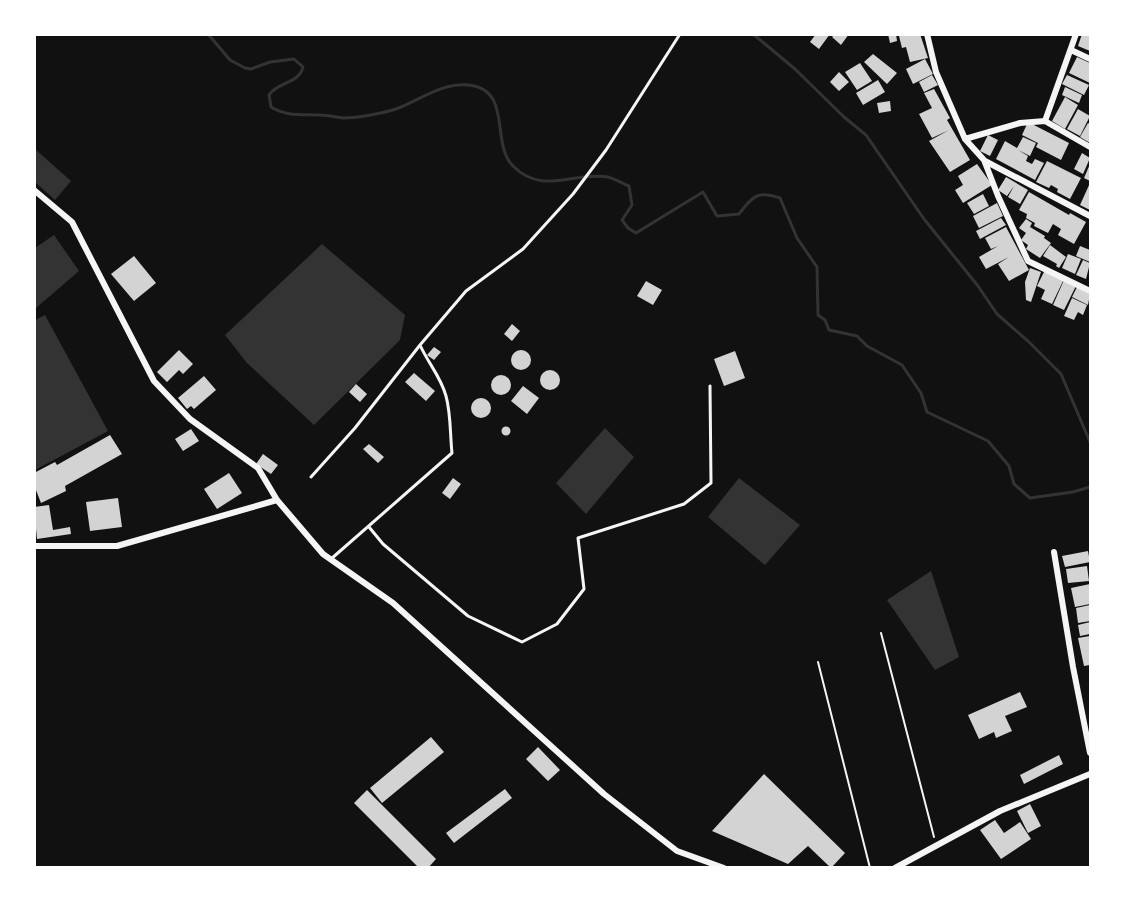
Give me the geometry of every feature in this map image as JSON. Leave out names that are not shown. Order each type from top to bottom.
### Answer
[{"type":"street","points":[[927,34],[936,72],[966,139],[984,160],[1028,261],[1090,291]]},
{"type":"street","points":[[1045,121],[1076,34]]},
{"type":"street","points":[[1071,50],[1090,59]]},
{"type":"street","points":[[966,139],[1020,123],[1045,121],[1090,147]]},
{"type":"street","points":[[984,160],[1090,216]]},
{"type":"street","points":[[34,190],[72,222],[154,381],[190,419],[258,468],[277,500],[323,554],[393,603],[604,794],[676,852],[724,867]]},
{"type":"street","points":[[34,546],[117,546],[277,500]]},
{"type":"street","points":[[1054,552],[1090,753]]},
{"type":"street","points":[[895,867],[1000,811],[1090,774]]},
{"type":"lane","points":[[311,477],[355,428],[466,291],[523,249],[573,194],[606,150],[680,34]]},
{"type":"lane","points":[[331,560],[452,453],[446,397],[435,370],[420,345]]},
{"type":"lane","points":[[369,527],[383,544],[468,616],[522,642],[557,624],[584,589],[578,538],[684,504],[711,483],[710,386]]},
{"type":"path","points":[[881,633],[936,846]]},
{"type":"path","points":[[818,662],[870,867]]},
{"type":"shaded area","points":[[35,149],[71,181],[55,200],[35,182]]},
{"type":"shaded area","points":[[54,235],[79,271],[36,308],[34,306],[35,248]]},
{"type":"shaded area","points":[[322,244],[405,315],[400,340],[314,425],[247,363],[225,335]]},
{"type":"shaded area","points":[[45,315],[108,431],[35,470],[35,320]]},
{"type":"shaded area","points":[[605,428],[634,457],[586,514],[556,483]]},
{"type":"shaded area","points":[[739,478],[800,525],[765,565],[708,517]]},
{"type":"shaded area","points":[[931,571],[959,657],[935,670],[887,600]]},
{"type":"building","points":[[816,34],[830,34],[819,49],[810,42]]},
{"type":"building","points":[[835,34],[849,34],[841,45],[832,37]]},
{"type":"building","points":[[888,34],[896,34],[897,41],[890,43]]},
{"type":"building","points":[[920,34],[928,58],[910,62],[906,47],[902,48],[899,36]]},
{"type":"building","points":[[1082,34],[1090,34],[1090,51],[1078,46]]},
{"type":"building","points":[[873,54],[897,73],[887,84],[864,62]]},
{"type":"building","points":[[1077,57],[1090,63],[1090,83],[1069,73]]},
{"type":"building","points":[[925,59],[933,74],[913,84],[906,69]]},
{"type":"building","points":[[860,63],[872,81],[857,90],[845,72]]},
{"type":"building","points":[[839,72],[849,82],[839,91],[830,82]]},
{"type":"building","points":[[932,75],[938,85],[924,92],[919,82]]},
{"type":"building","points":[[1067,75],[1089,85],[1084,95],[1062,84]]},
{"type":"building","points":[[878,80],[885,92],[863,105],[856,93]]},
{"type":"building","points":[[1065,87],[1082,95],[1079,103],[1062,95]]},
{"type":"building","points":[[934,89],[950,118],[947,120],[970,160],[950,172],[929,141],[949,130],[932,138],[919,114],[932,108],[924,93]]},
{"type":"building","points":[[1065,97],[1078,105],[1065,129],[1052,121]]},
{"type":"building","points":[[890,101],[891,111],[879,113],[877,103]]},
{"type":"building","points":[[1078,109],[1090,116],[1080,136],[1067,129]]},
{"type":"building","points":[[1028,122],[1069,143],[1061,160],[1036,147],[1038,143],[1022,135]]},
{"type":"building","points":[[1088,123],[1090,124],[1090,143],[1080,137]]},
{"type":"building","points":[[988,135],[998,140],[990,156],[980,151]]},
{"type":"building","points":[[1023,137],[1036,143],[1030,156],[1018,150],[1028,156],[1026,161],[1032,164],[1035,159],[1044,163],[1035,180],[996,159],[1005,141],[1017,148]]},
{"type":"building","points":[[1082,153],[1090,158],[1083,174],[1074,169]]},
{"type":"building","points":[[1047,161],[1081,178],[1070,199],[1057,192],[1058,189],[1051,185],[1049,188],[1036,182]]},
{"type":"building","points":[[977,164],[992,185],[963,203],[955,190],[963,185],[958,176]]},
{"type":"building","points":[[1090,164],[1090,181],[1084,178]]},
{"type":"building","points":[[1006,177],[1028,190],[1020,204],[1008,197],[1014,186],[1007,196],[998,190]]},
{"type":"building","points":[[1090,183],[1090,210],[1080,205]]},
{"type":"building","points":[[1029,192],[1086,222],[1074,244],[1058,235],[1061,229],[1053,224],[1048,233],[1034,226],[1035,223],[1026,218],[1027,214],[1019,210]]},
{"type":"building","points":[[983,194],[989,206],[974,214],[967,203]]},
{"type":"building","points":[[997,203],[1003,216],[979,228],[973,216]]},
{"type":"building","points":[[1001,218],[1006,225],[980,239],[976,231]]},
{"type":"building","points":[[1026,219],[1032,223],[1030,227],[1045,236],[1044,238],[1051,243],[1040,258],[1026,249],[1028,245],[1021,240],[1026,233],[1019,228]]},
{"type":"building","points":[[1006,227],[1029,270],[1009,281],[998,264],[1009,257],[986,269],[979,257],[998,246],[991,249],[985,238]]},
{"type":"building","points":[[1050,245],[1066,257],[1059,268],[1057,264],[1043,256]]},
{"type":"building","points":[[1080,246],[1090,250],[1090,262],[1076,256]]},
{"type":"building","points":[[1068,254],[1081,259],[1075,274],[1062,268]]},
{"type":"building","points":[[134,256],[156,283],[134,301],[111,274]]},
{"type":"building","points":[[1083,260],[1090,263],[1086,279],[1076,275]]},
{"type":"building","points":[[1030,268],[1041,272],[1031,302],[1026,300],[1025,282]]},
{"type":"building","points":[[1045,270],[1064,279],[1052,304],[1041,299],[1045,290],[1037,286]]},
{"type":"building","points":[[1064,280],[1076,286],[1064,310],[1053,305]]},
{"type":"building","points":[[646,281],[662,290],[653,305],[637,296]]},
{"type":"building","points":[[1077,287],[1090,294],[1088,305],[1072,297]]},
{"type":"building","points":[[1072,298],[1087,305],[1083,315],[1078,312],[1074,320],[1064,316]]},
{"type":"building","points":[[512,324],[520,331],[512,341],[504,334]]},
{"type":"building","points":[[434,347],[441,352],[434,360],[427,355]]},
{"type":"building","points":[[179,350],[193,364],[183,374],[179,370],[167,382],[157,372]]},
{"type":"building","points":[[521,350],[528,353],[531,360],[528,367],[521,370],[514,367],[511,360],[514,353]]},
{"type":"building","points":[[735,351],[745,378],[724,386],[714,359]]},
{"type":"building","points":[[550,370],[557,373],[560,380],[557,387],[550,390],[543,387],[540,380],[543,373]]},
{"type":"building","points":[[414,373],[435,391],[426,401],[405,382]]},
{"type":"building","points":[[501,375],[508,378],[511,385],[508,392],[501,395],[494,392],[491,385],[494,378]]},
{"type":"building","points":[[204,376],[216,390],[194,409],[191,406],[187,409],[178,398]]},
{"type":"building","points":[[356,384],[367,394],[360,402],[349,392]]},
{"type":"building","points":[[523,386],[539,398],[527,414],[511,401]]},
{"type":"building","points":[[481,398],[488,401],[491,408],[488,415],[481,418],[474,415],[471,408],[474,401]]},
{"type":"building","points":[[506,427],[510,431],[506,435],[502,431]]},
{"type":"building","points":[[191,429],[199,441],[183,451],[175,439]]},
{"type":"building","points":[[110,435],[122,454],[65,486],[66,491],[41,503],[34,485],[34,473],[55,462],[57,465]]},
{"type":"building","points":[[369,444],[384,457],[378,463],[363,449]]},
{"type":"building","points":[[263,454],[278,465],[271,474],[256,464]]},
{"type":"building","points":[[229,473],[242,493],[217,509],[204,489]]},
{"type":"building","points":[[453,478],[461,484],[450,499],[442,493]]},
{"type":"building","points":[[118,498],[122,527],[90,531],[86,502]]},
{"type":"building","points":[[49,505],[53,530],[70,527],[71,534],[37,539],[34,507]]},
{"type":"building","points":[[1088,551],[1090,562],[1065,567],[1062,556]]},
{"type":"building","points":[[1087,566],[1089,581],[1068,583],[1066,569]]},
{"type":"building","points":[[1090,584],[1090,604],[1075,607],[1071,588]]},
{"type":"building","points":[[1090,605],[1090,621],[1078,623],[1076,608]]},
{"type":"building","points":[[1090,622],[1090,634],[1080,636],[1078,625]]},
{"type":"building","points":[[1090,636],[1090,665],[1084,666],[1078,638]]},
{"type":"building","points":[[1020,692],[1027,707],[1005,716],[1012,731],[996,738],[994,732],[979,739],[968,715]]},
{"type":"building","points":[[431,737],[444,752],[382,803],[370,788]]},
{"type":"building","points":[[538,747],[560,770],[548,781],[526,759]]},
{"type":"building","points":[[1059,755],[1063,764],[1024,784],[1020,775]]},
{"type":"building","points":[[764,774],[845,853],[831,868],[808,846],[788,864],[712,831]]},
{"type":"building","points":[[505,789],[512,798],[454,843],[446,833]]},
{"type":"building","points":[[367,790],[436,859],[428,868],[419,868],[354,803]]},
{"type":"building","points":[[1030,804],[1041,826],[1028,833],[1017,811]]},
{"type":"building","points":[[995,820],[1004,833],[1020,822],[1031,839],[1001,859],[980,830]]},
{"type":"waterway","points":[[208,34],[230,60],[245,68],[251,69],[270,62],[294,59],[303,67],[297,77],[269,95],[271,107],[289,114],[356,117],[395,109],[451,86],[469,85],[483,89],[491,97],[496,107],[506,156],[513,166],[524,175],[536,180],[595,176],[608,177],[629,186],[632,205],[622,220],[636,233],[703,192],[717,216],[739,214],[756,196],[766,195],[780,198],[797,238],[817,267],[818,315],[825,320],[829,330],[857,336],[867,346],[902,365],[921,393],[927,412],[988,441],[1009,466],[1014,484],[1030,498],[1073,492],[1090,487]]},
{"type":"waterway","points":[[753,34],[795,69],[866,135],[924,219],[978,286],[997,314],[1061,374],[1090,442]]}]
